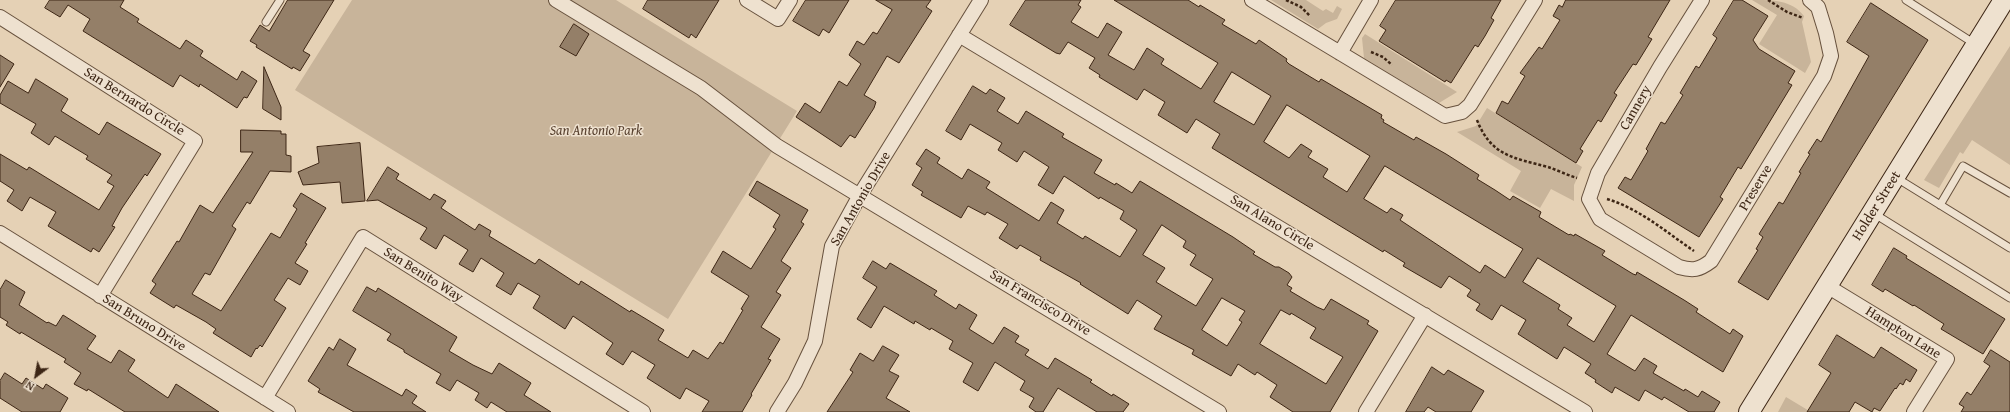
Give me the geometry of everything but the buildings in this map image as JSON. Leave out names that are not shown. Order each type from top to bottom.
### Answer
[{"type":"street","name":"San Francisco Drive","points":[[556,0],[701,88],[777,146],[1219,412]]},
{"type":"street","points":[[747,0],[778,19],[790,0]]},
{"type":"street","name":"San Antonio Drive","points":[[777,412],[795,383],[815,341],[832,246],[860,195],[981,0]]},
{"type":"street","points":[[1252,0],[1445,116],[1462,112],[1470,105],[1535,0]]},
{"type":"street","points":[[1340,53],[1371,0]]},
{"type":"street","name":"Cannery","points":[[1600,219],[1589,199],[1598,173],[1660,67],[1702,0]]},
{"type":"street","name":"Preserve","points":[[1600,219],[1678,267],[1690,270],[1701,269],[1711,261],[1824,76],[1831,56],[1818,7],[1810,0]]},
{"type":"street","name":"Holder Street","points":[[1749,412],[2004,0]]},
{"type":"street","name":"San Bernardo Circle","points":[[0,17],[196,141],[100,296]]},
{"type":"street","name":"San Alano Circle","points":[[960,35],[1585,412]]},
{"type":"street","name":"San Bruno Drive","points":[[0,233],[288,412]]},
{"type":"street","name":"San Benito Way","points":[[265,398],[363,237],[643,412]]},
{"type":"street","name":"Hampton Lane","points":[[1827,286],[1947,360],[1914,412]]},
{"type":"street","points":[[1366,412],[1425,315]]},
{"type":"lane","points":[[266,22],[280,0]]},
{"type":"lane","points":[[1906,0],[1977,45]]},
{"type":"lane","points":[[1940,205],[1964,166],[2010,193]]},
{"type":"lane","points":[[1895,177],[2010,248]]},
{"type":"lane","points":[[1873,212],[2010,298]]},
{"type":"path","points":[[1286,0],[1301,7],[1311,17]]},
{"type":"path","points":[[1768,0],[1787,12],[1803,18]]},
{"type":"path","points":[[1477,120],[1483,135],[1491,144],[1506,154],[1522,161],[1549,168],[1577,178]]},
{"type":"path","points":[[1607,199],[1624,204],[1638,212],[1694,251]]},
{"type":"green space","name":"San Antonio Park","points":[[352,0],[616,0],[797,111],[668,319],[295,90]]},
{"type":"green space","points":[[1271,0],[1306,0],[1323,11],[1326,9],[1333,13],[1337,6],[1342,9],[1337,19],[1326,23],[1318,29]]},
{"type":"green space","points":[[1752,0],[1767,0],[1788,4],[1804,16],[1802,22],[1811,62],[1805,73],[1759,44],[1777,15]]},
{"type":"green space","points":[[1365,34],[1457,92],[1439,103],[1364,58],[1362,38]]},
{"type":"green space","points":[[2010,46],[2010,165],[1972,140],[1963,154],[1960,152],[1939,188],[1924,180]]},
{"type":"green space","points":[[1487,108],[1582,167],[1574,185],[1574,201],[1551,189],[1540,208],[1510,191],[1521,171],[1457,132],[1476,126]]},
{"type":"green space","points":[[1786,397],[1811,412],[1778,412]]}]
